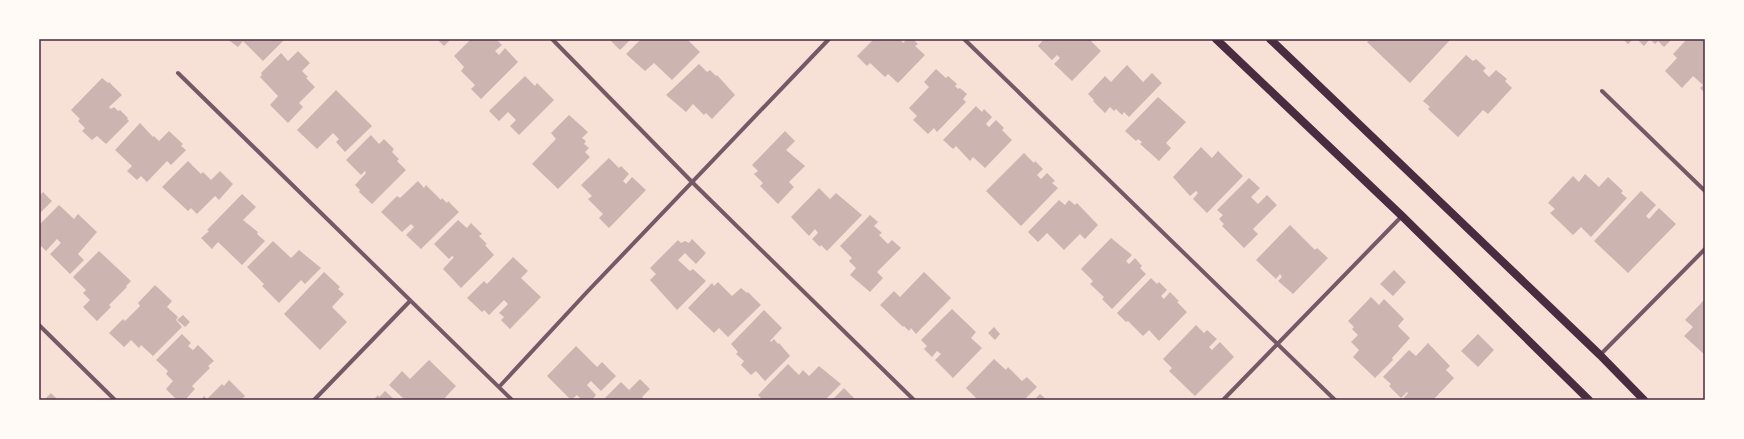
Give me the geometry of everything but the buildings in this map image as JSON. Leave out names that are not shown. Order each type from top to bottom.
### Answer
[{"type":"main road","points":[[1216,39],[1402,216],[1589,400]]},
{"type":"main road","points":[[1270,39],[1600,355],[1644,400]]},
{"type":"street","points":[[552,39],[693,183],[914,400]]},
{"type":"street","points":[[499,387],[587,292],[693,183],[829,39]]},
{"type":"street","points":[[964,39],[1335,400]]},
{"type":"street","points":[[178,73],[512,400]]},
{"type":"street","points":[[1602,91],[1705,191]]},
{"type":"street","points":[[1223,400],[1402,216]]},
{"type":"street","points":[[1600,355],[1705,249]]},
{"type":"street","points":[[314,400],[410,301]]},
{"type":"street","points":[[39,325],[115,400]]}]
